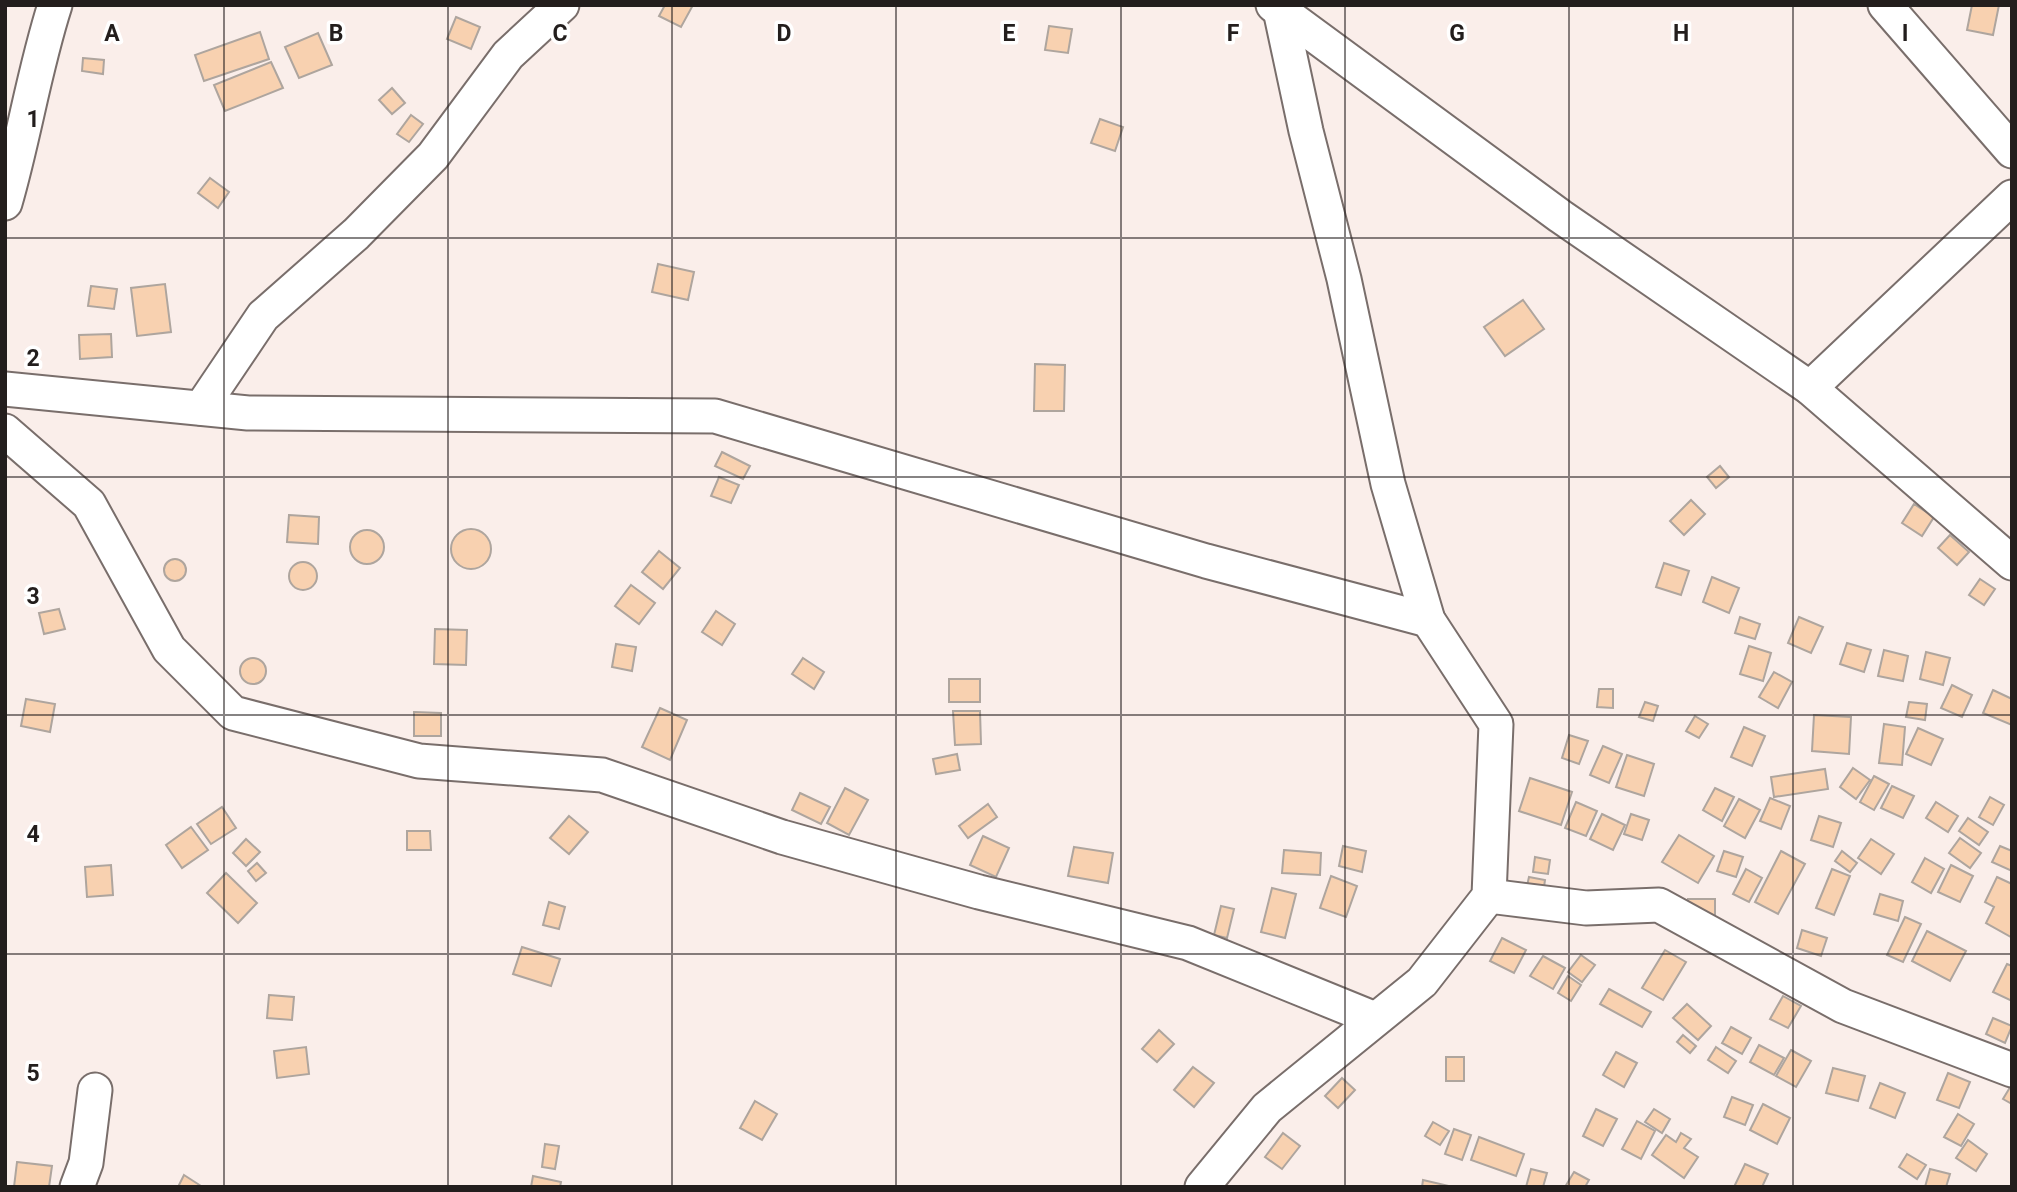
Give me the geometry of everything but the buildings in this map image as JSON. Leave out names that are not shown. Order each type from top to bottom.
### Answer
[{"type":"street","points":[[5,203],[20,151],[40,53],[55,5]]},
{"type":"street","points":[[201,408],[263,316],[356,234],[433,156],[508,55],[562,5]]},
{"type":"street","points":[[1885,5],[2012,151]]},
{"type":"street","points":[[1277,7],[1560,216],[1810,388],[2012,563]]},
{"type":"street","points":[[1202,1187],[1267,1108],[1422,982],[1489,896],[1496,724],[1427,620],[1388,484],[1344,279],[1277,7]]},
{"type":"street","points":[[1810,388],[2012,197]]},
{"type":"street","points":[[5,389],[247,413],[715,415],[1206,561],[1427,620]]},
{"type":"street","points":[[5,431],[89,505],[169,649],[233,713],[419,761],[602,775],[782,837],[979,892],[1188,943],[1375,1019]]},
{"type":"street","points":[[1489,896],[1586,908],[1659,905],[1843,1006],[2012,1070]]},
{"type":"street","points":[[77,1187],[86,1163],[95,1090]]}]
